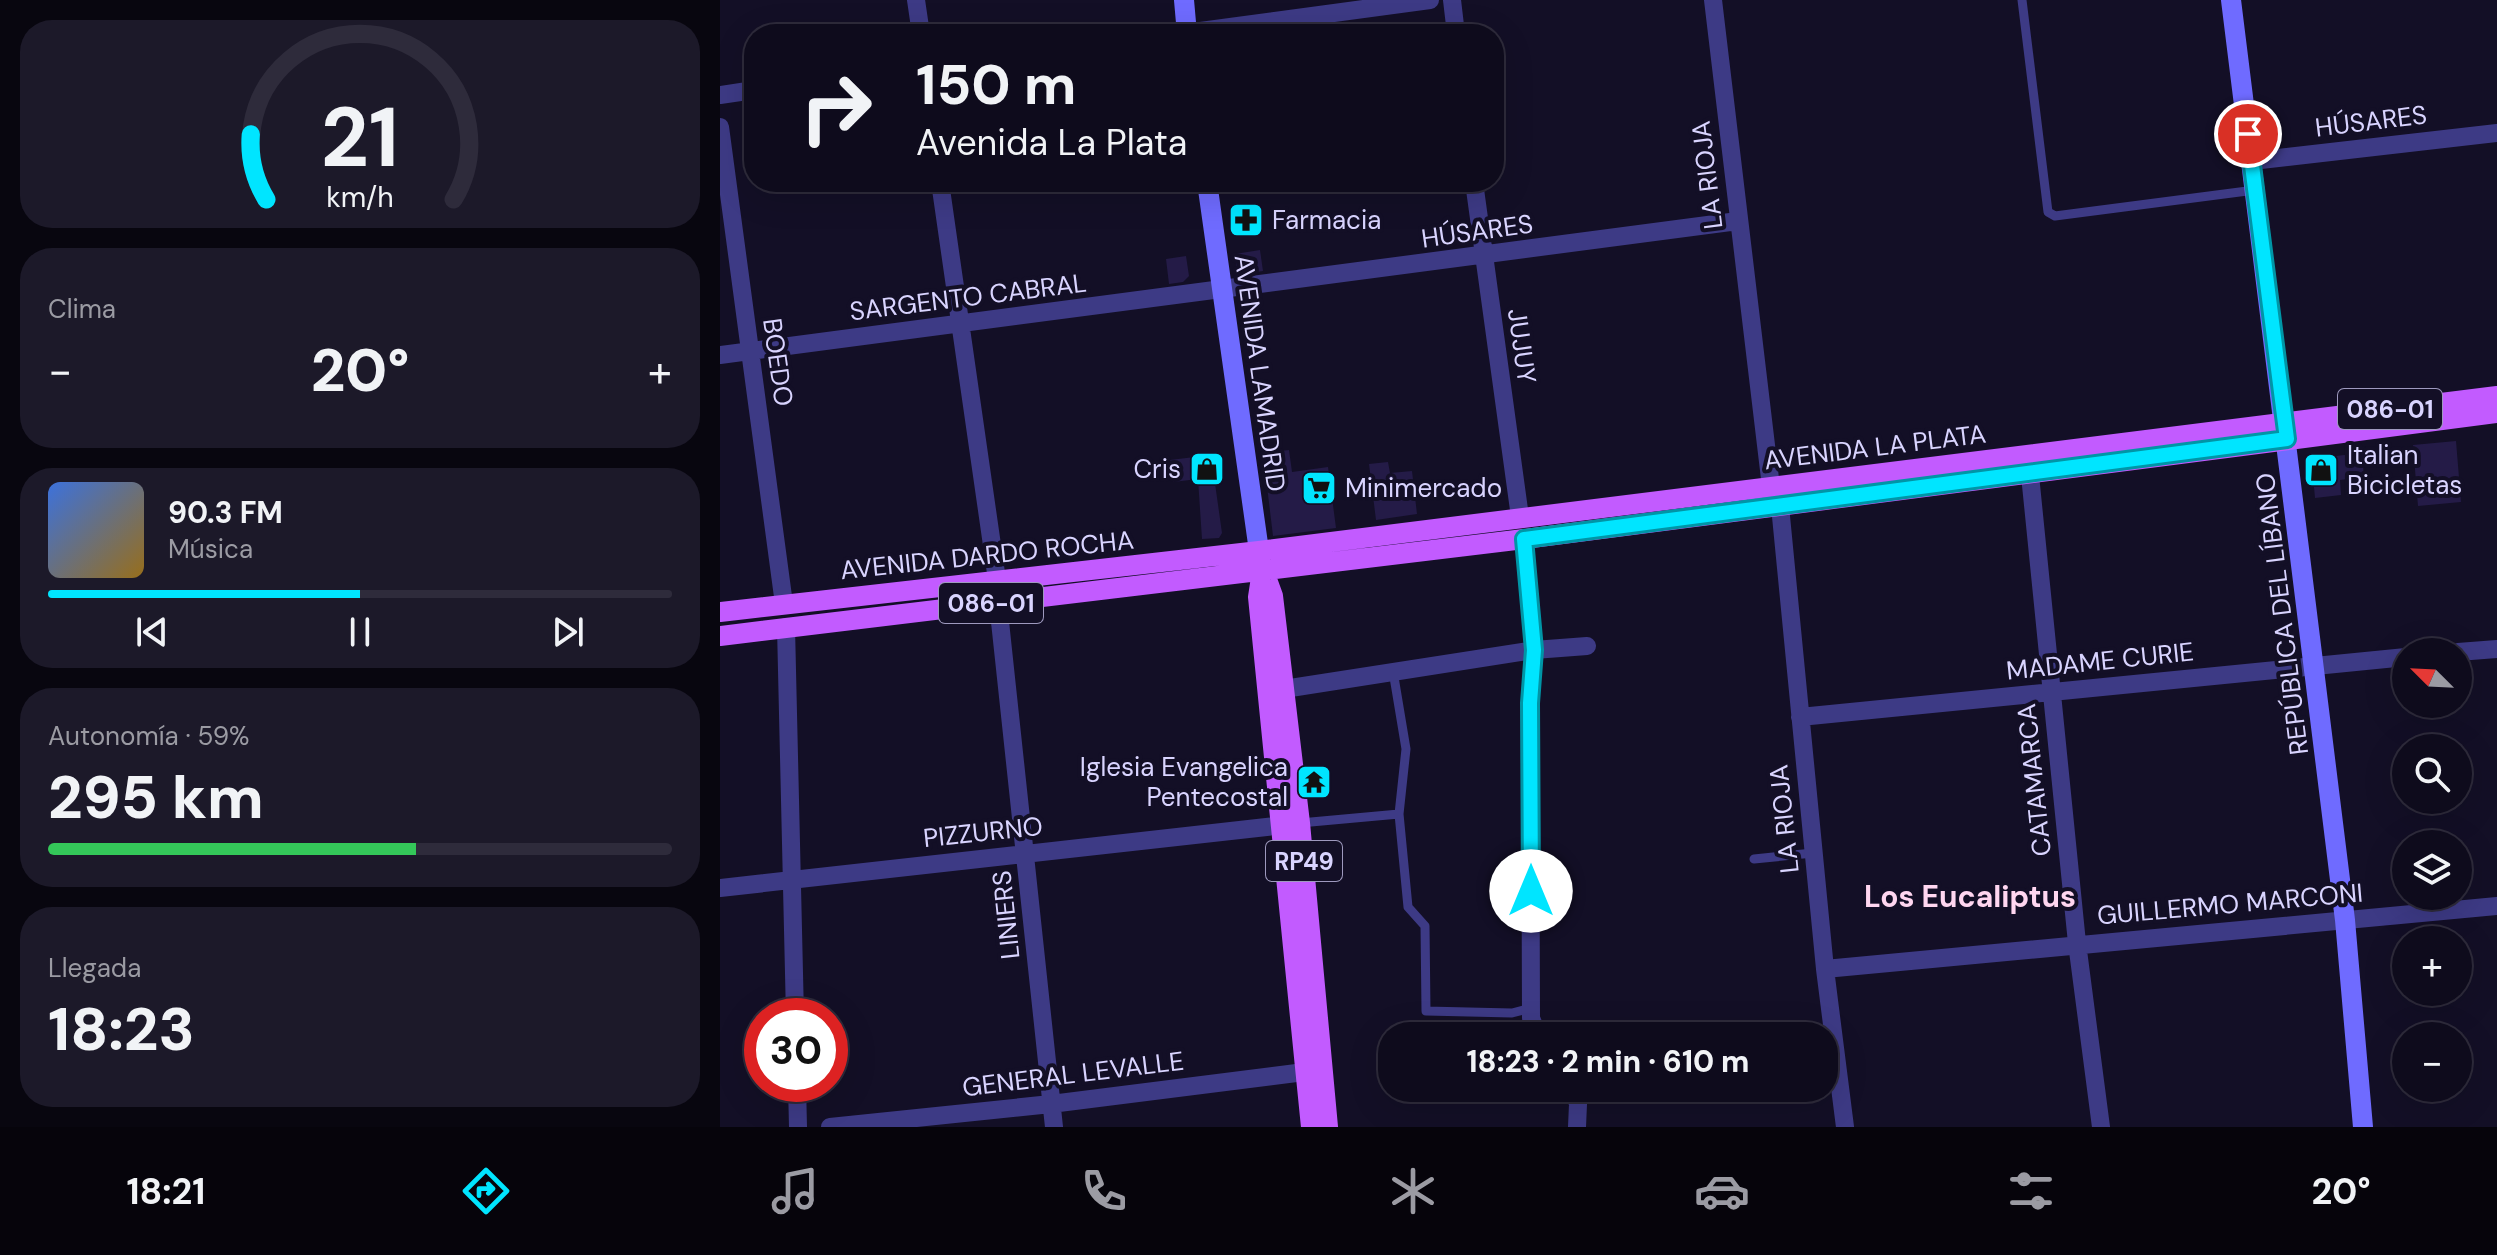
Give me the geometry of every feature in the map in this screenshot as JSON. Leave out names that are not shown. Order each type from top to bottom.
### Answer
[{"type":"main road","name":"AVENIDA LA PLATA","points":[[1261,561],[1520,517],[2030,475],[2497,396]]},
{"type":"main road","name":"AVENIDA LA PLATA","points":[[1261,561],[1524,539],[1776,496],[2285,430],[2497,413]]},
{"type":"main road","name":"AVENIDA DARDO ROCHA","points":[[720,612],[997,580],[1261,561]]},
{"type":"main road","name":"AVENIDA DARDO ROCHA","points":[[720,636],[998,603],[1261,561]]},
{"type":"main road","name":"AVENIDA LAMADRID","points":[[1261,561],[1273,596],[1284,689],[1291,824],[1314,1071],[1311,1127]]},
{"type":"main road","name":"AVENIDA LAMADRID","points":[[1261,561],[1258,597],[1291,824]]},
{"type":"main road","name":"AVENIDA LAMADRID","points":[[1314,1071],[1328,1127]]},
{"type":"street","points":[[916,0],[920,24]]},
{"type":"street","points":[[1184,0],[1184,24]]},
{"type":"street","points":[[1256,24],[1430,0]]},
{"type":"street","points":[[1452,0],[1455,24]]},
{"type":"street","name":"LA RIOJA","points":[[1713,0],[1738,221],[1776,496],[1825,969],[1845,1127]]},
{"type":"street","name":"REPÚBLICA DEL LÍBANO","points":[[2231,0],[2345,920],[2363,1127]]},
{"type":"street","points":[[720,95],[744,91]]},
{"type":"street","name":"BOEDO","points":[[720,127],[784,604]]},
{"type":"street","name":"HÚSARES","points":[[2252,161],[2497,133]]},
{"type":"street","points":[[941,192],[997,580]]},
{"type":"street","name":"AVENIDA LAMADRID","points":[[1208,192],[1261,561]]},
{"type":"street","name":"JUJUY","points":[[1475,192],[1520,517]]},
{"type":"street","name":"HÚSARES","points":[[1223,290],[1738,221]]},
{"type":"street","name":"SARGENTO CABRAL","points":[[720,355],[1223,290]]},
{"type":"street","name":"CATAMARCA","points":[[2030,475],[2077,943],[2101,1127]]},
{"type":"street","points":[[1524,539],[1534,650],[1530,703],[1531,1008],[1534,1022]]},
{"type":"street","name":"LINIERS","points":[[998,603],[1054,1127]]},
{"type":"street","points":[[786,627],[795,998]]},
{"type":"street","points":[[1284,689],[1534,650],[1587,646]]},
{"type":"street","points":[[2472,651],[2497,649]]},
{"type":"street","name":"MADAME CURIE","points":[[1800,717],[2392,658]]},
{"type":"street","name":"PIZZURNO","points":[[720,888],[1291,824]]},
{"type":"street","name":"GUILLERMO MARCONI","points":[[1825,969],[2497,906]]},
{"type":"street","name":"GENERAL LEVALLE","points":[[830,1127],[1051,1104],[1314,1071]]},
{"type":"street","points":[[797,1102],[798,1127]]},
{"type":"street","points":[[1577,1102],[1577,1127]]},
{"type":"lane","points":[[2022,0],[2048,212],[2055,216],[2255,190]]},
{"type":"lane","points":[[1393,671],[1406,749],[1399,814],[1408,907],[1425,926],[1426,1011],[1512,1013],[1531,1008]]},
{"type":"lane","points":[[1291,824],[1399,814]]},
{"type":"lane","points":[[1754,859],[1813,853]]},
{"type":"building","name":"Farmacia","points":[[1259,210],[1260,228],[1233,230],[1231,212]]},
{"type":"building","points":[[1260,250],[1263,271],[1243,274],[1237,271],[1235,254]]},
{"type":"building","points":[[1186,256],[1189,276],[1183,282],[1169,284],[1166,259]]},
{"type":"building","points":[[2456,441],[2461,502],[2418,506],[2413,445]]},
{"type":"building","points":[[1289,450],[1292,472],[1328,467],[1336,528],[1273,536],[1263,453]]},
{"type":"building","points":[[2362,453],[2364,477],[2340,480],[2341,495],[2315,498],[2312,465],[2318,458]]},
{"type":"building","points":[[1211,455],[1222,533],[1219,538],[1202,539],[1198,479],[1173,482],[1170,460]]},
{"type":"building","points":[[1388,462],[1390,473],[1412,471],[1417,514],[1376,520],[1369,464]]},
{"type":"place","name":"Farmacia","points":[[1246,220]]},
{"type":"place","name":"Cris","points":[[1207,469]]},
{"type":"place","name":"Italian Bicicletas","points":[[2321,470]]},
{"type":"place","name":"Minimercado","points":[[1319,488]]},
{"type":"place","name":"Iglesia Evangelica Pentecostal","points":[[1314,782]]},
{"type":"district","name":"Los Eucaliptus","points":[[1970,896]]},
{"type":"route","points":[[1531,891],[1530,703],[1534,650],[1524,539],[2287,439],[2248,134]]}]
